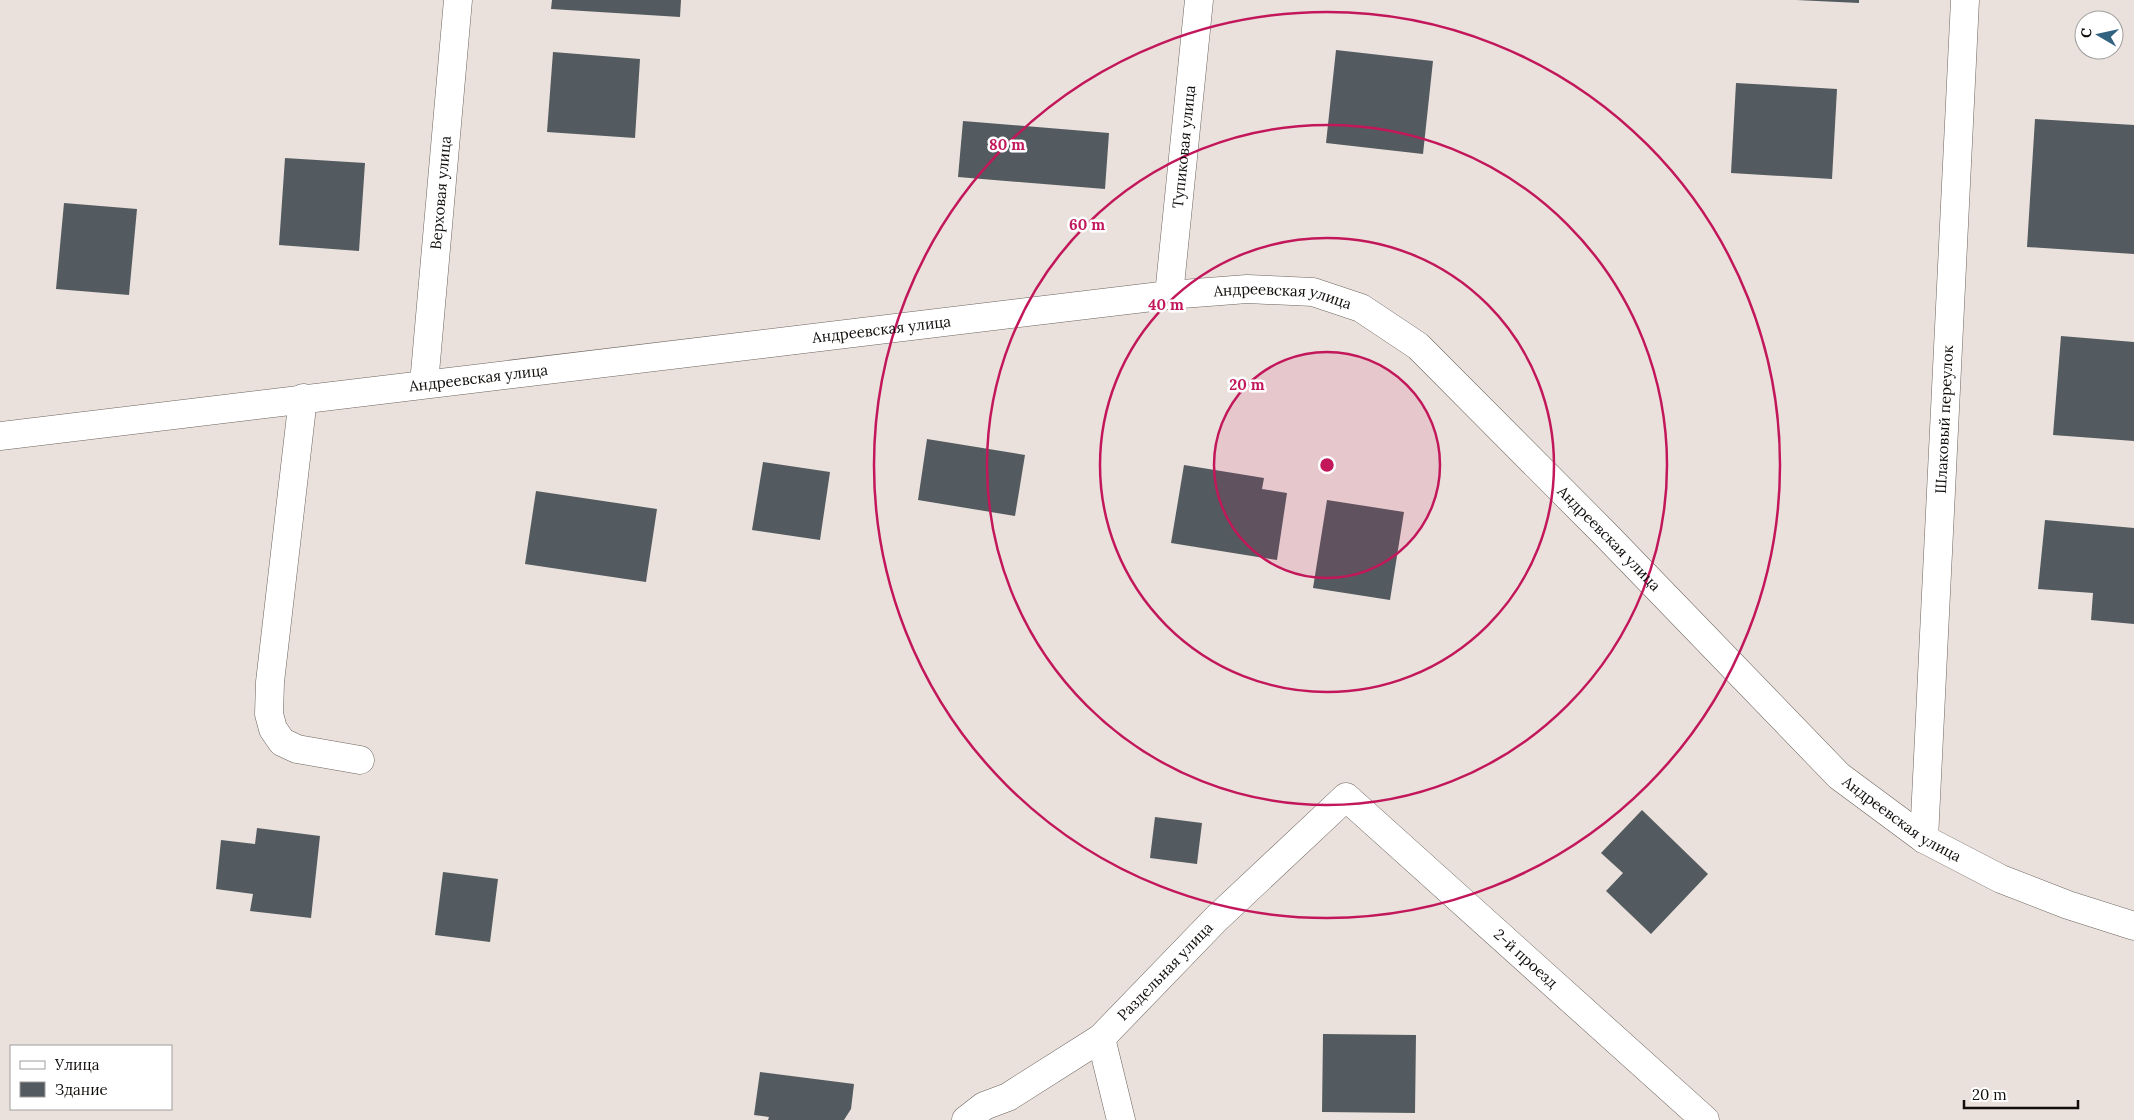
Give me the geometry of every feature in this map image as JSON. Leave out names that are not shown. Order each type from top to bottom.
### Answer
[{"type":"street","name":"Верховая улица","points":[[424,384],[458,0]]},
{"type":"street","name":"Тупиковая улица","points":[[1169,294],[1198,0]]},
{"type":"street","name":"Шлаковый переулок","points":[[1924,839],[1965,0]]},
{"type":"street","name":"Андреевская улица","points":[[0,436],[1169,294],[1248,289],[1313,292],[1361,308],[1418,346],[1607,536],[1839,776],[1924,839],[2001,879],[2068,905],[2134,926]]},
{"type":"street","points":[[303,398],[270,682],[269,714],[273,729],[282,742],[297,748],[360,760]]},
{"type":"street","name":"Раздельная улица","points":[[966,1120],[984,1106],[1008,1097],[1101,1038],[1215,920],[1346,797]]},
{"type":"street","name":"2-й проезд","points":[[1346,797],[1705,1120]]},
{"type":"street","points":[[1101,1038],[1121,1120]]},
{"type":"building","points":[[552,0],[681,0],[680,17],[551,9]]},
{"type":"building","points":[[1796,0],[1859,0],[1859,3]]},
{"type":"building","points":[[1336,50],[1433,61],[1423,154],[1326,143]]},
{"type":"building","points":[[553,52],[640,59],[635,138],[547,132]]},
{"type":"building","points":[[1736,83],[1837,89],[1832,179],[1731,173]]},
{"type":"building","points":[[2035,119],[2134,125],[2134,254],[2027,247]]},
{"type":"building","points":[[963,121],[1109,133],[1105,189],[958,177]]},
{"type":"building","points":[[285,158],[365,163],[359,251],[279,245]]},
{"type":"building","points":[[64,203],[137,209],[129,295],[56,289]]},
{"type":"building","points":[[2061,336],[2134,342],[2134,441],[2053,435]]},
{"type":"building","points":[[927,439],[1025,455],[1015,516],[918,500]]},
{"type":"building","points":[[763,462],[830,472],[820,540],[752,530]]},
{"type":"building","points":[[1184,465],[1264,478],[1262,489],[1287,493],[1277,560],[1171,543]]},
{"type":"building","points":[[536,491],[657,509],[646,582],[525,564]]},
{"type":"building","points":[[1327,500],[1404,512],[1390,600],[1313,588]]},
{"type":"building","points":[[2045,520],[2134,528],[2134,624],[2091,620],[2093,593],[2038,589]]},
{"type":"building","points":[[1642,810],[1708,874],[1651,934],[1606,891],[1623,873],[1601,853]]},
{"type":"building","points":[[1155,817],[1202,823],[1197,864],[1150,858]]},
{"type":"building","points":[[257,828],[320,836],[311,918],[250,911],[253,894],[216,889],[221,840],[255,844]]},
{"type":"building","points":[[443,872],[498,879],[490,942],[435,935]]},
{"type":"building","points":[[1323,1034],[1416,1035],[1415,1113],[1322,1112]]},
{"type":"building","points":[[760,1072],[854,1084],[851,1109],[844,1120],[768,1120],[769,1117],[754,1115]]}]
